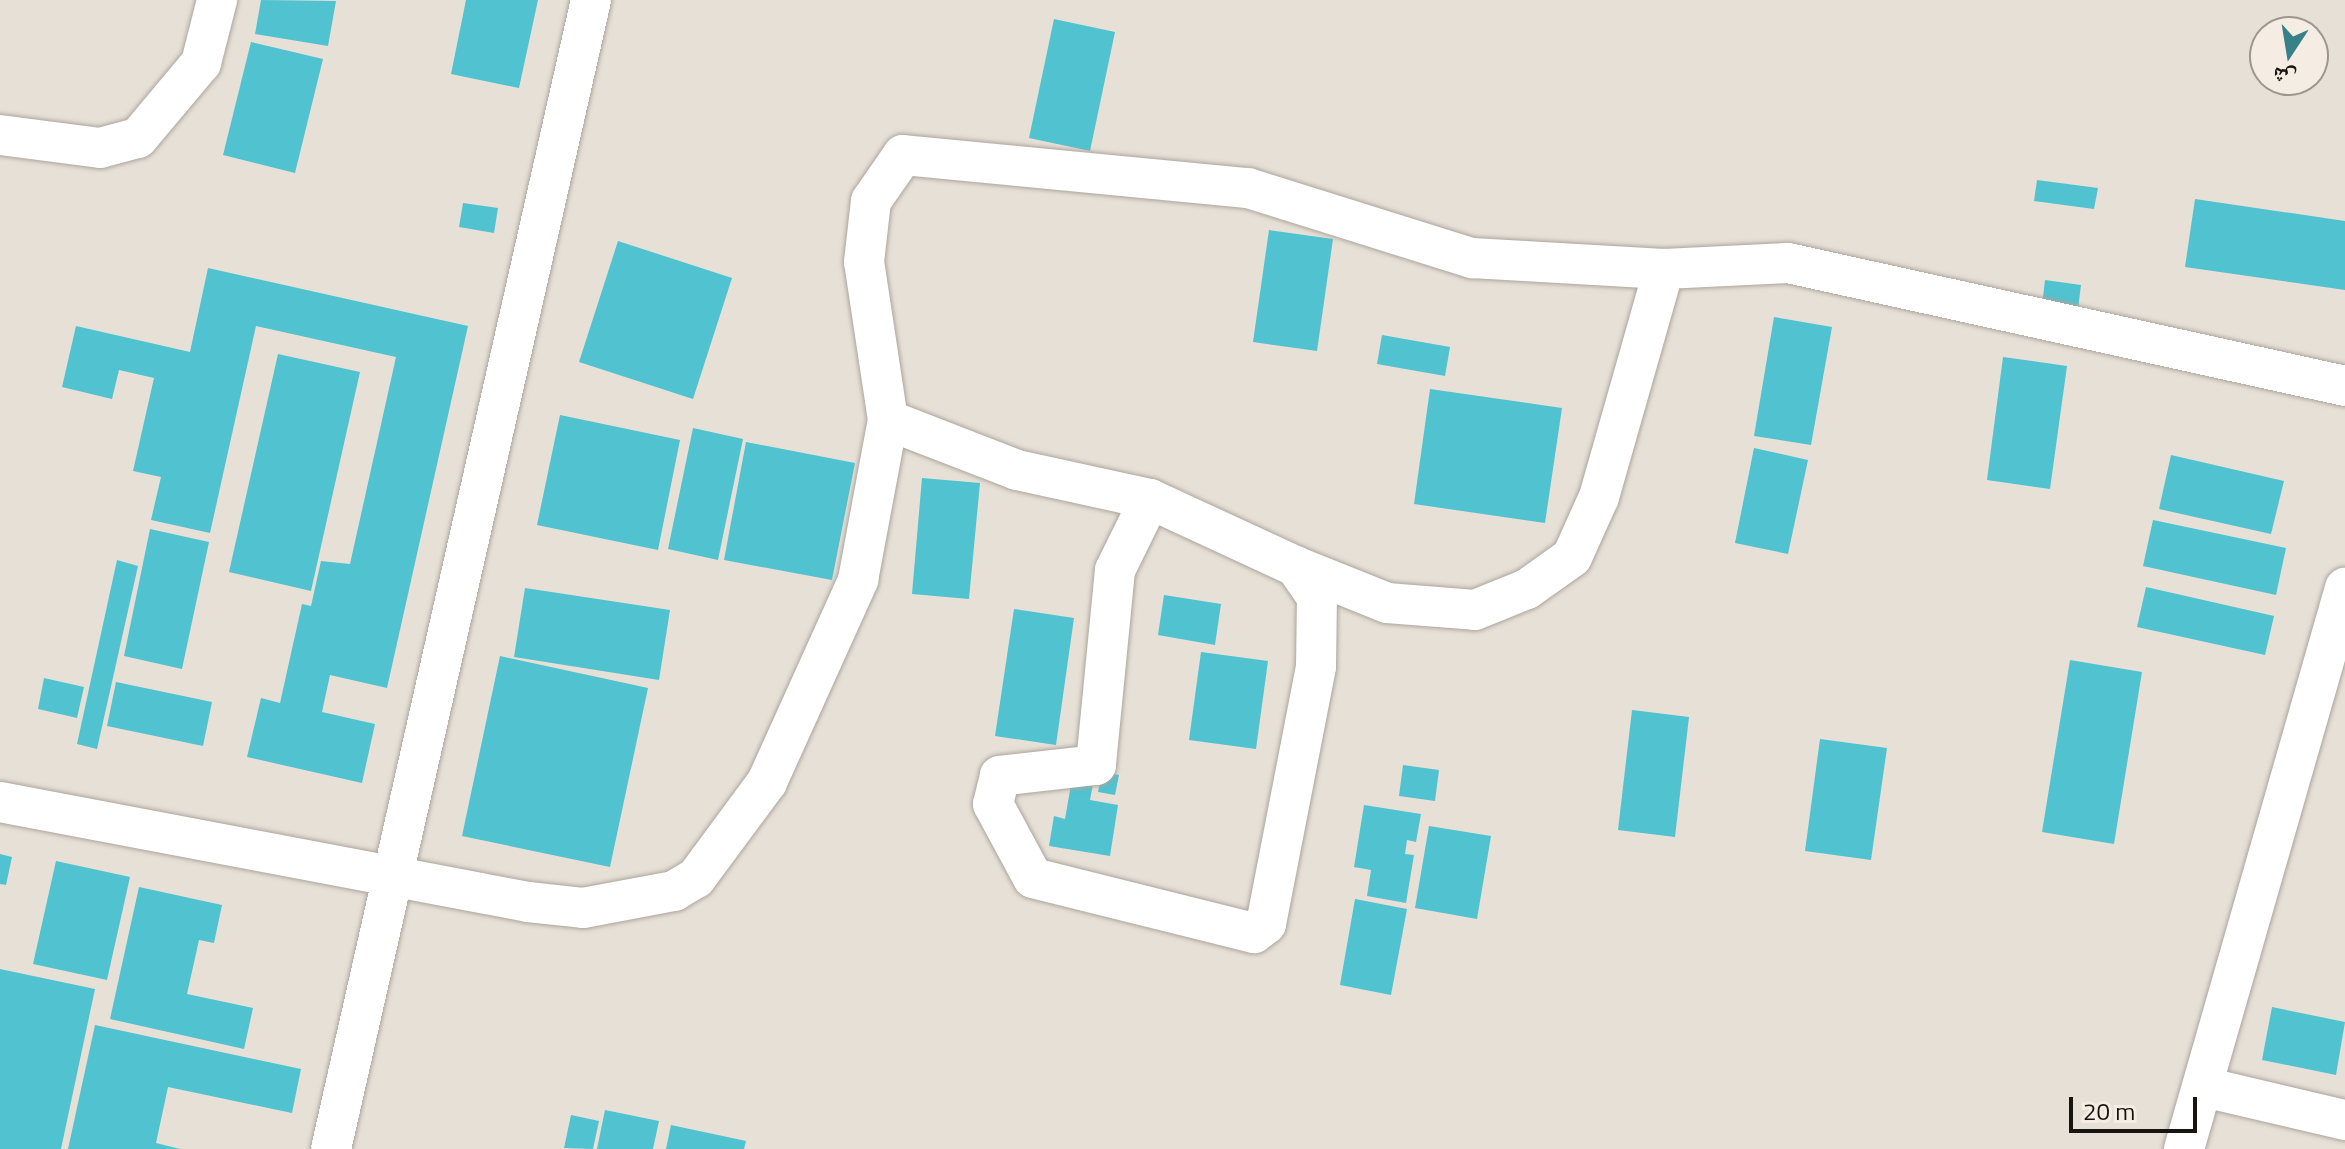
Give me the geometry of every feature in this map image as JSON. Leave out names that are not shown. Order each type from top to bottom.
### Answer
[{"type":"street","points":[[0,135],[100,148],[138,138],[201,63],[217,0]]},
{"type":"street","points":[[331,1149],[387,879],[591,0]]},
{"type":"street","points":[[0,802],[387,879],[583,908],[674,891],[696,878],[767,782],[814,686],[858,580],[888,420],[864,262],[871,201],[903,155],[1248,188],[1472,258],[1664,269],[1788,263],[2345,386]]},
{"type":"street","points":[[888,420],[1017,470],[1150,499],[1295,566],[1387,603],[1475,610],[1527,589],[1572,557],[1599,497],[1664,269]]},
{"type":"street","points":[[1150,499],[1115,570],[1096,765],[1000,776],[993,804],[1033,878],[1052,887],[1240,934],[1266,924],[1316,667],[1317,597],[1295,566]]},
{"type":"street","points":[[2184,1149],[2345,588]]},
{"type":"street","points":[[2204,1087],[2345,1120]]},
{"type":"building","points":[[261,0],[336,1],[328,46],[255,34]]},
{"type":"building","points":[[466,0],[538,0],[519,88],[451,74]]},
{"type":"building","points":[[1054,19],[1115,32],[1090,151],[1029,138]]},
{"type":"building","points":[[251,42],[323,59],[295,173],[223,155]]},
{"type":"building","points":[[2037,180],[2098,188],[2094,209],[2034,201]]},
{"type":"building","points":[[2195,199],[2345,221],[2345,290],[2185,267]]},
{"type":"building","points":[[463,203],[498,208],[494,233],[459,227]]},
{"type":"building","points":[[1269,230],[1333,239],[1317,351],[1253,342]]},
{"type":"building","points":[[618,241],[732,278],[693,399],[579,362]]},
{"type":"building","points":[[208,268],[468,326],[387,688],[330,675],[322,712],[375,724],[362,783],[247,757],[261,698],[280,703],[302,604],[311,606],[321,561],[350,564],[396,357],[256,326],[210,533],[151,520],[161,477],[133,471],[154,378],[119,370],[112,399],[62,387],[76,326],[190,352]]},
{"type":"building","points":[[2045,280],[2081,285],[2078,309],[2042,306]]},
{"type":"building","points":[[1774,317],[1832,327],[1811,445],[1754,436]]},
{"type":"building","points":[[1382,335],[1450,347],[1445,376],[1377,364]]},
{"type":"building","points":[[278,354],[360,372],[311,591],[229,572]]},
{"type":"building","points":[[2003,357],[2067,366],[2050,489],[1987,480]]},
{"type":"building","points":[[1430,389],[1562,408],[1545,523],[1414,504]]},
{"type":"building","points":[[560,415],[680,440],[658,550],[537,525]]},
{"type":"building","points":[[693,428],[743,439],[718,560],[668,549]]},
{"type":"building","points":[[746,442],[855,463],[832,580],[724,560]]},
{"type":"building","points":[[1754,448],[1808,460],[1788,554],[1735,543]]},
{"type":"building","points":[[2171,455],[2284,481],[2271,534],[2159,509]]},
{"type":"building","points":[[922,478],[980,483],[969,599],[912,594]]},
{"type":"building","points":[[2153,520],[2286,548],[2276,595],[2143,566]]},
{"type":"building","points":[[150,529],[209,542],[182,669],[124,656]]},
{"type":"building","points":[[117,560],[138,566],[97,749],[77,744]]},
{"type":"building","points":[[2146,587],[2274,616],[2265,655],[2137,627]]},
{"type":"building","points":[[525,588],[670,610],[659,680],[514,657]]},
{"type":"building","points":[[1164,595],[1221,604],[1215,645],[1158,635]]},
{"type":"building","points":[[1014,609],[1074,618],[1056,745],[995,736]]},
{"type":"building","points":[[1201,652],[1268,661],[1256,749],[1189,740]]},
{"type":"building","points":[[500,656],[648,688],[610,867],[462,836]]},
{"type":"building","points":[[2070,660],[2142,672],[2114,844],[2042,832]]},
{"type":"building","points":[[44,678],[84,687],[77,718],[38,709]]},
{"type":"building","points":[[116,682],[212,702],[203,746],[107,726]]},
{"type":"building","points":[[1632,710],[1689,717],[1675,837],[1618,830]]},
{"type":"building","points":[[1820,739],[1887,748],[1871,860],[1805,851]]},
{"type":"building","points":[[1403,765],[1439,770],[1435,801],[1399,796]]},
{"type":"building","points":[[1102,772],[1119,775],[1115,795],[1098,792]]},
{"type":"building","points":[[1073,773],[1093,784],[1090,800],[1118,805],[1110,856],[1049,846],[1054,816],[1065,819]]},
{"type":"building","points":[[1364,805],[1421,814],[1416,842],[1407,840],[1405,854],[1414,855],[1406,903],[1367,896],[1371,870],[1354,867]]},
{"type":"building","points":[[1429,826],[1491,836],[1477,919],[1415,908]]},
{"type":"building","points":[[0,854],[12,857],[6,885],[0,884]]},
{"type":"building","points":[[56,861],[130,877],[107,980],[33,964]]},
{"type":"building","points":[[139,887],[222,905],[214,943],[199,940],[187,994],[253,1008],[244,1049],[110,1019]]},
{"type":"building","points":[[1355,899],[1407,909],[1391,995],[1340,985]]},
{"type":"building","points":[[0,969],[95,989],[61,1149],[0,1149]]},
{"type":"building","points":[[2272,1007],[2345,1022],[2336,1075],[2262,1060]]},
{"type":"building","points":[[95,1025],[301,1069],[292,1113],[168,1087],[156,1143],[180,1149],[68,1149]]},
{"type":"building","points":[[605,1110],[659,1121],[653,1149],[597,1149]]},
{"type":"building","points":[[571,1115],[599,1121],[593,1149],[564,1148]]},
{"type":"building","points":[[671,1125],[746,1141],[744,1149],[666,1149]]}]
